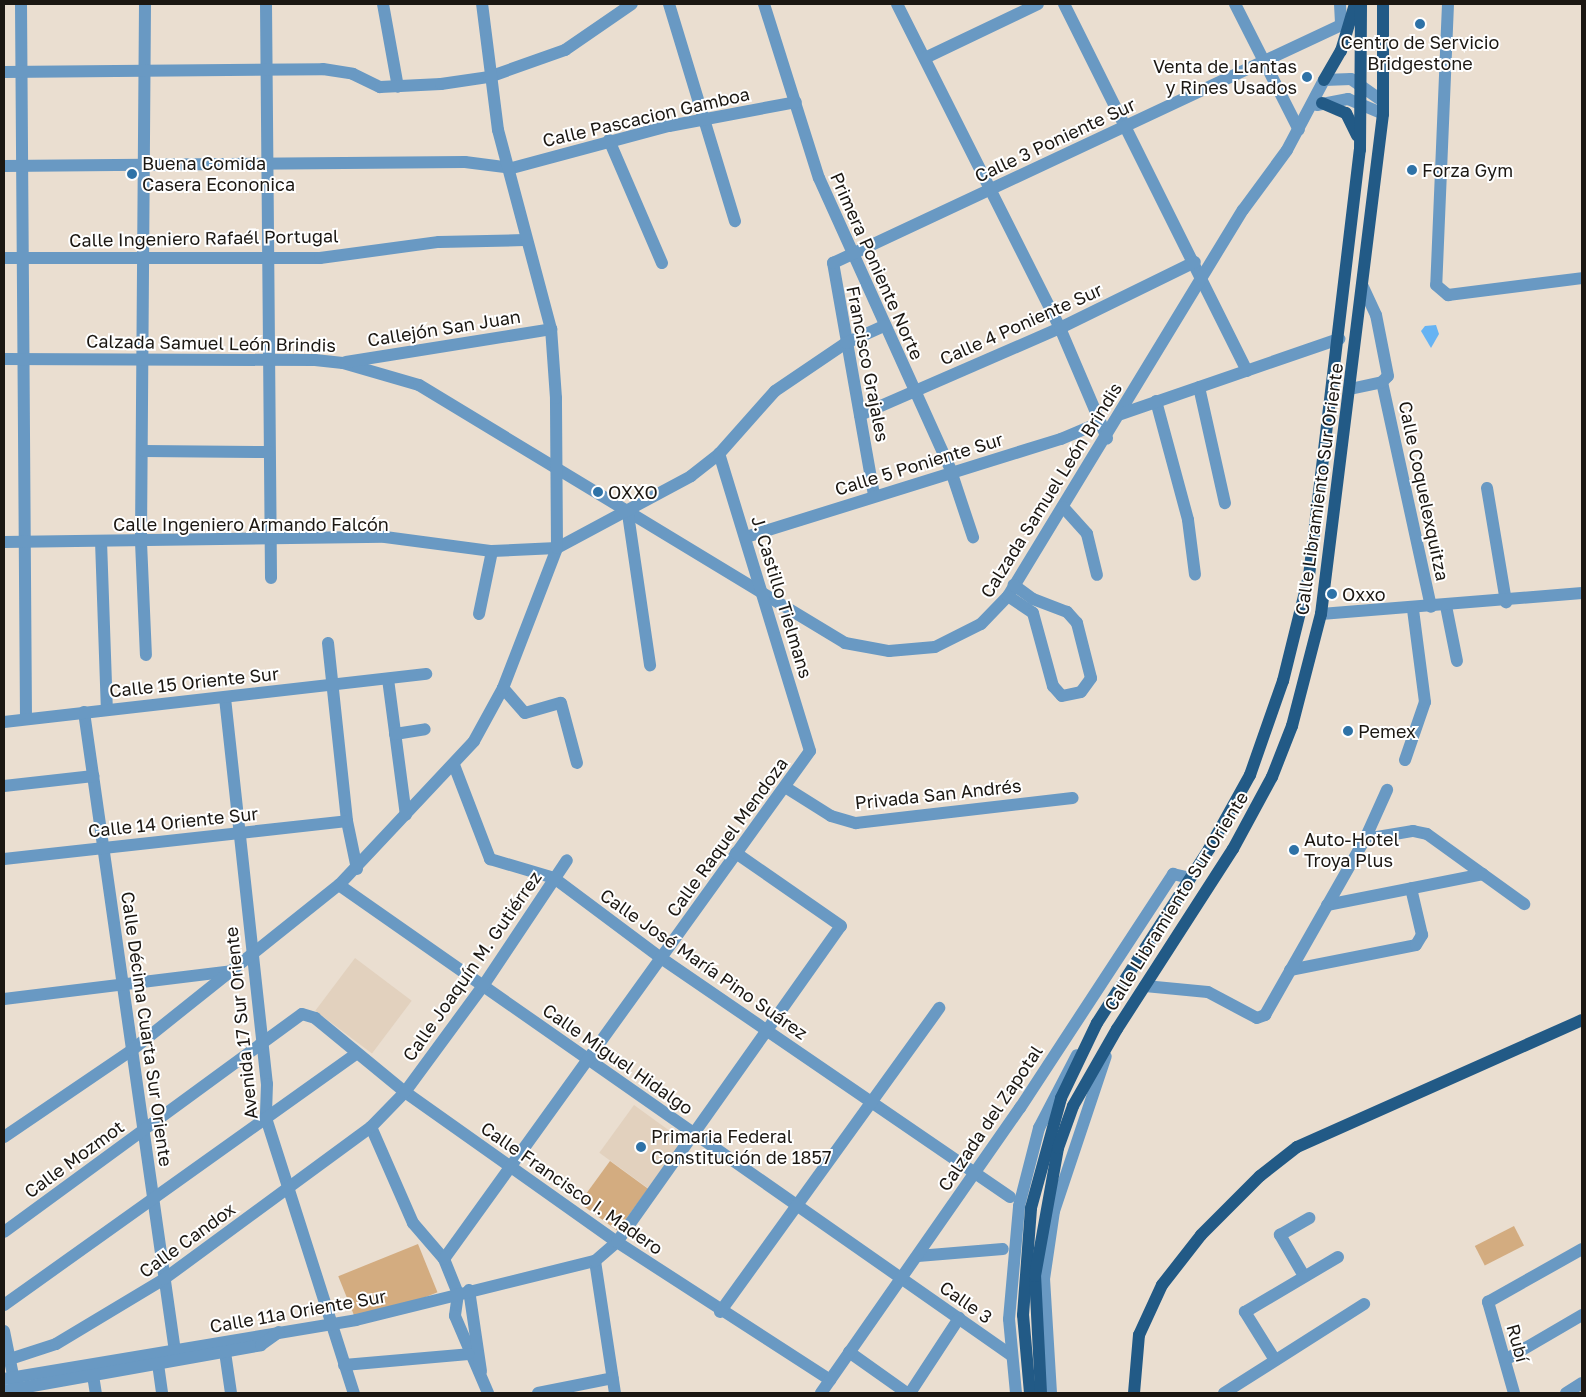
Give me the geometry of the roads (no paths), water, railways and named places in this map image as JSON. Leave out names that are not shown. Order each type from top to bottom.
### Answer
[{"type":"main road","points":[[1324,80],[1355,4]]},
{"type":"main road","name":"Calle Libramiento Sur Oriente","points":[[1030,1393],[1023,1314],[1031,1208],[1061,1098],[1097,1023],[1190,878],[1250,775],[1283,681],[1309,576],[1339,339],[1360,150],[1360,4]]},
{"type":"main road","name":"Calle Libramiento Sur Oriente","points":[[1041,1393],[1035,1285],[1045,1206],[1073,1106],[1117,1029],[1233,849],[1272,777],[1292,726],[1321,614],[1383,114],[1384,4]]},
{"type":"main road","points":[[1322,103],[1346,113],[1360,150]]},
{"type":"main road","points":[[1134,1393],[1139,1335],[1162,1285],[1201,1235],[1260,1176],[1297,1146],[1582,1020]]},
{"type":"street","points":[[21,4],[25,72],[22,258],[26,718]]},
{"type":"street","points":[[145,4],[142,71],[145,357],[141,542],[146,655]]},
{"type":"street","points":[[266,4],[264,166],[268,452],[272,540],[271,578]]},
{"type":"street","points":[[382,4],[398,87]]},
{"type":"street","points":[[4,1137],[132,1050],[231,971],[251,958],[339,885],[454,765],[486,723],[503,688],[557,548],[557,465],[551,329],[524,240],[506,165],[489,78],[482,4]]},
{"type":"street","points":[[4,72],[323,69],[354,74],[380,87],[489,78],[564,50],[632,4]]},
{"type":"street","points":[[669,4],[735,221]]},
{"type":"street","name":"Primera Poniente Norte","points":[[764,4],[796,102],[818,178],[854,253],[884,326],[951,471],[973,537]]},
{"type":"street","points":[[897,4],[1060,328],[1107,438]]},
{"type":"street","points":[[925,58],[1038,4]]},
{"type":"street","points":[[1064,4],[1203,277],[1246,371]]},
{"type":"street","points":[[1235,4],[1299,130]]},
{"type":"street","points":[[1340,4],[1346,23]]},
{"type":"street","points":[[1448,4],[1436,285],[1442,294],[1582,278]]},
{"type":"street","name":"Calle 3 Poniente Sur","points":[[854,253],[1346,23]]},
{"type":"street","points":[[1324,80],[1351,79],[1361,84],[1383,101]]},
{"type":"street","name":"Calzada Samuel León Brindis","points":[[4,359],[266,358],[343,362],[419,385],[557,465],[628,514],[845,643],[910,652],[963,636],[1008,596],[1107,438],[1203,277],[1299,130],[1324,80]]},
{"type":"street","points":[[1310,108],[1338,98],[1360,103],[1383,114]]},
{"type":"street","name":"Calle Pascacion Gamboa","points":[[4,166],[144,164],[264,166],[506,165],[512,168],[610,140],[796,102]]},
{"type":"street","points":[[610,140],[662,263]]},
{"type":"street","name":"Calle Ingeniero Rafaél Portugal","points":[[4,258],[320,258],[439,242],[524,240]]},
{"type":"street","name":"Francisco Grajales","points":[[854,253],[833,263],[832,268],[874,495]]},
{"type":"street","name":"Calle 4 Poniente Sur","points":[[860,415],[1060,328],[1195,262]]},
{"type":"street","points":[[1350,389],[1382,382],[1388,376],[1387,360],[1370,296],[1363,287]]},
{"type":"street","points":[[557,548],[628,514],[691,476],[718,454],[775,391],[846,343],[884,326]]},
{"type":"street","name":"Callejón San Juan","points":[[343,362],[551,329]]},
{"type":"street","points":[[1121,414],[1339,339]]},
{"type":"street","name":"Calle Coquelexquitza","points":[[1382,382],[1431,607]]},
{"type":"street","points":[[1198,387],[1225,502]]},
{"type":"street","points":[[1156,401],[1188,520],[1195,575]]},
{"type":"street","name":"Calle 5 Poniente Sur","points":[[746,537],[951,471],[1061,439],[1101,422]]},
{"type":"street","points":[[144,451],[268,452]]},
{"type":"street","name":"J. Castillo Tielmans","points":[[718,454],[746,537],[810,751]]},
{"type":"street","points":[[1487,488],[1506,602]]},
{"type":"street","points":[[1063,507],[1087,534],[1097,575]]},
{"type":"street","points":[[628,514],[650,665]]},
{"type":"street","name":"Calle Ingeniero Armando Falcón","points":[[4,542],[141,542],[385,537],[492,551],[557,548]]},
{"type":"street","points":[[101,541],[107,709]]},
{"type":"street","points":[[479,614],[492,551]]},
{"type":"street","points":[[1008,596],[1033,613],[1053,686],[1062,696],[1081,692],[1091,678],[1077,623],[1067,612],[1033,599],[1014,584]]},
{"type":"street","points":[[1321,614],[1413,610],[1582,593]]},
{"type":"street","points":[[1446,606],[1457,661]]},
{"type":"street","points":[[1405,760],[1425,702],[1413,610]]},
{"type":"street","points":[[328,643],[347,820],[356,869]]},
{"type":"street","name":"Calle 15 Oriente Sur","points":[[4,722],[426,674]]},
{"type":"street","points":[[388,679],[406,816]]},
{"type":"street","points":[[503,688],[525,713],[561,702],[577,762]]},
{"type":"street","name":"Avenida 17 Sur Oriente","points":[[225,698],[251,958],[262,1044],[266,1118],[354,1393]]},
{"type":"street","name":"Calle Décima Cuarta Sur Oriente","points":[[84,712],[174,1351]]},
{"type":"street","points":[[395,734],[425,729]]},
{"type":"street","name":"Calle Raquel Mendoza","points":[[444,1259],[810,751]]},
{"type":"street","name":"Calle José María Pino Suárez","points":[[454,765],[490,859],[554,878],[661,958],[973,1174],[1010,1197]]},
{"type":"street","points":[[4,786],[93,776]]},
{"type":"street","name":"Privada San Andrés","points":[[785,787],[831,816],[856,823],[1073,798]]},
{"type":"street","points":[[1145,986],[1208,992],[1262,1018],[1365,839],[1387,790]]},
{"type":"street","name":"Calle 14 Oriente Sur","points":[[4,859],[347,820]]},
{"type":"street","points":[[1365,839],[1413,832],[1427,834],[1524,904]]},
{"type":"street","points":[[615,1393],[595,1261],[617,1242],[841,926],[736,854]]},
{"type":"street","name":"Calle Joaquín M. Gutiérrez","points":[[371,1127],[405,1092],[483,986],[567,860]]},
{"type":"street","name":"Calzada del Zapotal","points":[[820,1393],[918,1256],[1173,874],[1190,878]]},
{"type":"street","points":[[1327,905],[1483,874]]},
{"type":"street","name":"Calle Miguel Hidalgo","points":[[339,885],[901,1278]]},
{"type":"street","points":[[1290,970],[1420,941],[1411,888]]},
{"type":"street","points":[[1158,896],[1172,905]]},
{"type":"street","points":[[4,999],[231,971]]},
{"type":"street","points":[[720,1312],[796,1205],[872,1104],[939,1008]]},
{"type":"street","name":"Calle Mozmot","points":[[4,1232],[302,1014]]},
{"type":"street","name":"Calle Francisco I. Madero","points":[[302,1014],[315,1018],[356,1054],[405,1092],[511,1165],[617,1242],[720,1312],[830,1380]]},
{"type":"street","points":[[1016,1393],[1011,1355],[1013,1268],[1028,1166],[1057,1086],[1097,1023]]},
{"type":"street","points":[[1051,1393],[1044,1279],[1054,1211],[1086,1107],[1117,1029]]},
{"type":"street","points":[[4,1305],[356,1054]]},
{"type":"street","points":[[371,1127],[413,1223],[444,1259],[464,1292],[483,1380]]},
{"type":"street","name":"Calle Candox","points":[[10,1359],[56,1344],[164,1279],[371,1127]]},
{"type":"street","points":[[1304,1276],[1280,1236],[1308,1218]]},
{"type":"street","points":[[918,1256],[1003,1249]]},
{"type":"street","name":"Rubí","points":[[1514,1393],[1488,1302],[1582,1249]]},
{"type":"street","points":[[1276,1360],[1245,1312],[1338,1257]]},
{"type":"street","name":"Calle 11a Oriente Sur","points":[[9,1384],[92,1370],[174,1351],[331,1323],[595,1261]]},
{"type":"street","name":"Calle 3","points":[[901,1278],[1011,1355]]},
{"type":"street","points":[[464,1292],[455,1316],[469,1354],[488,1393]]},
{"type":"street","points":[[1224,1393],[1364,1304]]},
{"type":"street","points":[[1505,1360],[1582,1315]]},
{"type":"street","points":[[848,1352],[909,1393],[959,1318]]},
{"type":"street","points":[[4,1331],[10,1359],[9,1384]]},
{"type":"street","name":"Calle 11a Oriente Sur","points":[[92,1370],[158,1364],[262,1345],[279,1332]]},
{"type":"street","points":[[225,1352],[232,1393]]},
{"type":"street","points":[[344,1365],[469,1354]]},
{"type":"street","points":[[158,1364],[162,1393]]},
{"type":"street","points":[[92,1370],[96,1393]]},
{"type":"street","points":[[538,1393],[613,1378]]},
{"type":"street","points":[[1566,1393],[1582,1383]]},
{"type":"water","points":[[1436,325],[1439,334],[1431,348],[1421,331],[1425,326]]},
{"type":"place","name":"Centro de Servicio Bridgestone","points":[[1420,24]]},
{"type":"place","name":"Venta de Llantas y Rines Usados","points":[[1307,77]]},
{"type":"place","name":"Forza Gym","points":[[1412,170]]},
{"type":"place","name":"Buena Comida Casera Econonica","points":[[132,174]]},
{"type":"place","name":"OXXO","points":[[598,492]]},
{"type":"place","name":"Oxxo","points":[[1332,594]]},
{"type":"place","name":"Pemex","points":[[1348,731]]},
{"type":"place","name":"Auto-Hotel Troya Plus","points":[[1294,850]]},
{"type":"place","name":"Primaria Federal Constitución de 1857","points":[[641,1147]]}]
